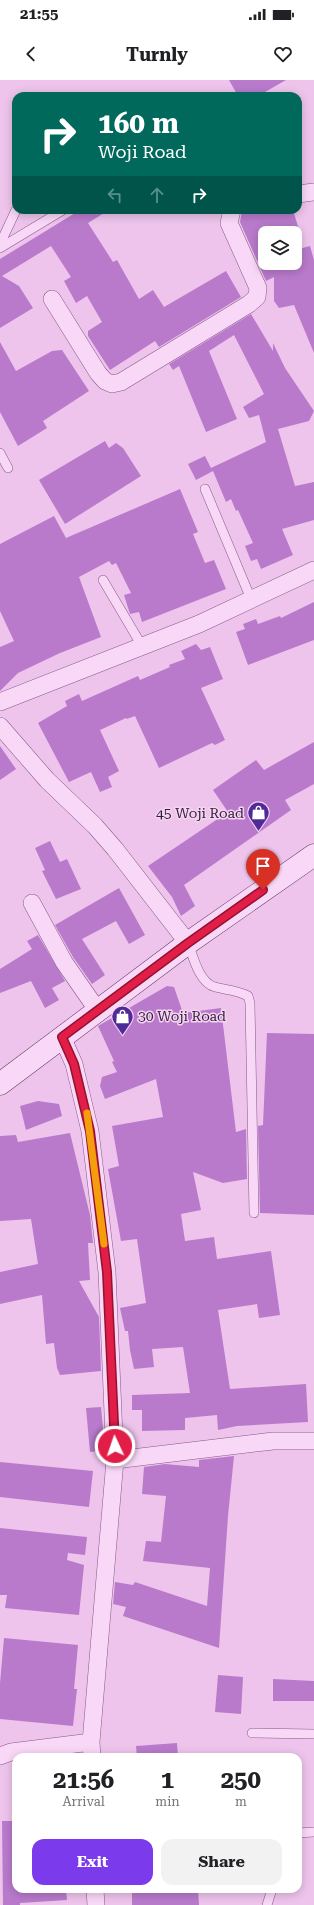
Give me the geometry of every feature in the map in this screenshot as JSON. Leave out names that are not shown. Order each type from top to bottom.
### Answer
[{"type":"main road","points":[[0,1084],[188,943],[314,855]]},
{"type":"street","points":[[302,194],[314,192]]},
{"type":"street","points":[[52,299],[98,373],[105,381],[112,384],[121,382],[249,304],[257,297],[258,288],[229,223],[231,214]]},
{"type":"street","points":[[0,702],[199,624],[314,570]]},
{"type":"street","points":[[0,726],[47,780],[95,826],[115,849],[188,943]]},
{"type":"street","points":[[32,902],[61,956],[98,1010]]},
{"type":"street","points":[[0,1756],[11,1752],[91,1749],[115,1460],[107,1272],[90,1131],[74,1064],[62,1037]]},
{"type":"street","points":[[115,1460],[273,1441],[314,1441]]},
{"type":"street","points":[[95,1893],[96,1905]]},
{"type":"lane","points":[[0,244],[14,214]]},
{"type":"lane","points":[[0,248],[55,214]]},
{"type":"lane","points":[[0,453],[8,468]]},
{"type":"lane","points":[[205,489],[251,599]]},
{"type":"lane","points":[[103,580],[142,646]]},
{"type":"lane","points":[[188,943],[206,983],[213,987],[238,991],[248,996],[250,1003],[254,1213]]},
{"type":"lane","points":[[252,1733],[314,1734]]},
{"type":"lane","points":[[302,1833],[314,1832]]},
{"type":"lane","points":[[267,1905],[271,1893]]},
{"type":"building","points":[[229,80],[286,80],[265,92],[236,92]]},
{"type":"building","points":[[73,214],[103,214],[88,223],[113,262],[117,260],[139,299],[153,290],[164,307],[226,271],[241,297],[159,347],[155,341],[110,370],[88,336],[88,331],[102,322],[87,296],[76,303],[64,281],[71,277],[51,246],[2,276],[19,286],[33,308],[0,328],[0,259]]},
{"type":"building","points":[[241,214],[294,214],[298,226],[258,226],[258,263],[240,222]]},
{"type":"building","points":[[310,246],[314,260],[314,353],[294,305],[279,308],[274,301],[274,277],[266,281],[261,270],[302,270],[302,248]]},
{"type":"building","points":[[251,314],[273,351],[273,343],[285,368],[314,411],[309,421],[278,429],[295,486],[314,482],[314,520],[282,529],[293,555],[261,569],[257,559],[251,561],[245,546],[253,543],[238,510],[236,511],[231,499],[226,502],[213,471],[196,480],[188,464],[205,456],[211,468],[266,442],[259,415],[249,418],[243,407],[264,394],[234,335],[209,351],[237,419],[206,432],[179,366],[173,370],[169,364]]},
{"type":"building","points":[[0,342],[16,371],[52,351],[62,350],[89,391],[43,421],[47,428],[18,446],[0,412]]},
{"type":"building","points":[[105,441],[109,448],[116,443],[123,448],[141,476],[65,524],[39,480]]},
{"type":"building","points":[[180,489],[198,532],[193,534],[205,563],[214,560],[226,589],[142,622],[139,612],[130,614],[124,595],[131,593],[116,563],[112,565],[109,561],[79,577],[101,637],[60,653],[18,673],[0,691],[0,647],[14,641],[0,611],[0,544],[54,516],[66,538]]},
{"type":"building","points":[[314,602],[314,640],[248,665],[236,632],[245,629],[243,624],[256,619],[258,624],[280,616],[281,618]]},
{"type":"building","points":[[196,644],[201,650],[210,647],[223,679],[201,688],[225,740],[215,745],[212,743],[159,768],[135,716],[126,718],[100,730],[119,771],[108,777],[112,787],[100,792],[91,772],[69,782],[38,723],[67,706],[65,701],[79,694],[82,701],[138,676],[140,680],[170,667],[169,665],[185,659],[181,651]]},
{"type":"building","points":[[314,742],[314,784],[285,800],[291,810],[184,885],[195,906],[181,916],[172,897],[148,866],[228,812],[213,790],[256,760],[264,770]]},
{"type":"building","points":[[0,746],[16,769],[0,780]]},
{"type":"building","points":[[50,841],[60,862],[67,859],[81,889],[56,899],[42,871],[45,870],[35,848]]},
{"type":"building","points":[[119,888],[145,935],[129,944],[116,921],[82,939],[105,975],[92,984],[73,957],[55,925]]},
{"type":"building","points":[[38,935],[65,981],[52,988],[59,1000],[45,1008],[31,981],[0,993],[0,969],[32,949],[27,941]]},
{"type":"building","points":[[167,986],[174,987],[183,1013],[221,1008],[236,1132],[246,1129],[247,1179],[223,1183],[193,1172],[201,1210],[181,1214],[185,1241],[214,1237],[217,1259],[271,1251],[280,1315],[259,1318],[257,1304],[218,1310],[230,1389],[306,1384],[308,1422],[237,1426],[218,1430],[217,1415],[185,1418],[185,1430],[142,1431],[142,1410],[132,1410],[132,1395],[190,1393],[183,1347],[152,1349],[154,1367],[134,1369],[128,1331],[125,1331],[120,1308],[146,1303],[137,1239],[121,1241],[108,1169],[119,1166],[112,1126],[163,1117],[156,1079],[105,1099],[100,1086],[102,1077],[117,1072],[112,1062],[114,1061],[98,1026]]},
{"type":"building","points":[[267,1033],[314,1034],[314,1215],[260,1213],[258,1126],[263,1125]]},
{"type":"building","points":[[38,1101],[59,1104],[62,1116],[26,1130],[20,1106]]},
{"type":"building","points":[[70,1133],[90,1215],[93,1243],[88,1243],[90,1280],[79,1281],[99,1317],[101,1371],[60,1375],[57,1368],[54,1343],[46,1344],[42,1295],[0,1304],[0,1272],[38,1264],[31,1219],[0,1221],[0,1136],[16,1135],[18,1142]]},
{"type":"building","points":[[101,1407],[105,1450],[90,1452],[86,1408]]},
{"type":"building","points":[[234,1456],[228,1516],[219,1648],[123,1616],[126,1607],[113,1604],[115,1582],[133,1585],[135,1582],[207,1606],[210,1568],[143,1561],[146,1541],[161,1542],[166,1496],[142,1494],[144,1467],[165,1464],[199,1467],[199,1460]]},
{"type":"building","points":[[0,1462],[93,1471],[89,1507],[0,1497]]},
{"type":"building","points":[[0,1528],[87,1537],[85,1555],[68,1553],[67,1560],[84,1565],[79,1615],[5,1608],[7,1595],[0,1595]]},
{"type":"building","points":[[4,1638],[78,1645],[74,1689],[77,1689],[73,1726],[0,1719],[0,1683]]},
{"type":"building","points":[[218,1675],[243,1677],[241,1714],[215,1712]]},
{"type":"building","points":[[273,1679],[314,1681],[314,1701],[273,1701]]},
{"type":"building","points":[[177,1743],[178,1753],[137,1753],[136,1746]]},
{"type":"building","points":[[2,1821],[12,1821],[12,1893],[66,1893],[67,1900],[20,1903],[20,1905],[3,1905]]},
{"type":"building","points":[[132,1893],[198,1893],[199,1905],[132,1905]]},
{"type":"slow traffic","points":[[87,1113],[104,1244]]},
{"type":"place","name":"45 Woji Road","points":[[259,832]]},
{"type":"place","name":"30 Woji Road","points":[[123,1036]]},
{"type":"route","points":[[115,1446],[107,1272],[90,1131],[84,1098],[74,1064],[62,1037],[188,943],[263,890]]}]
